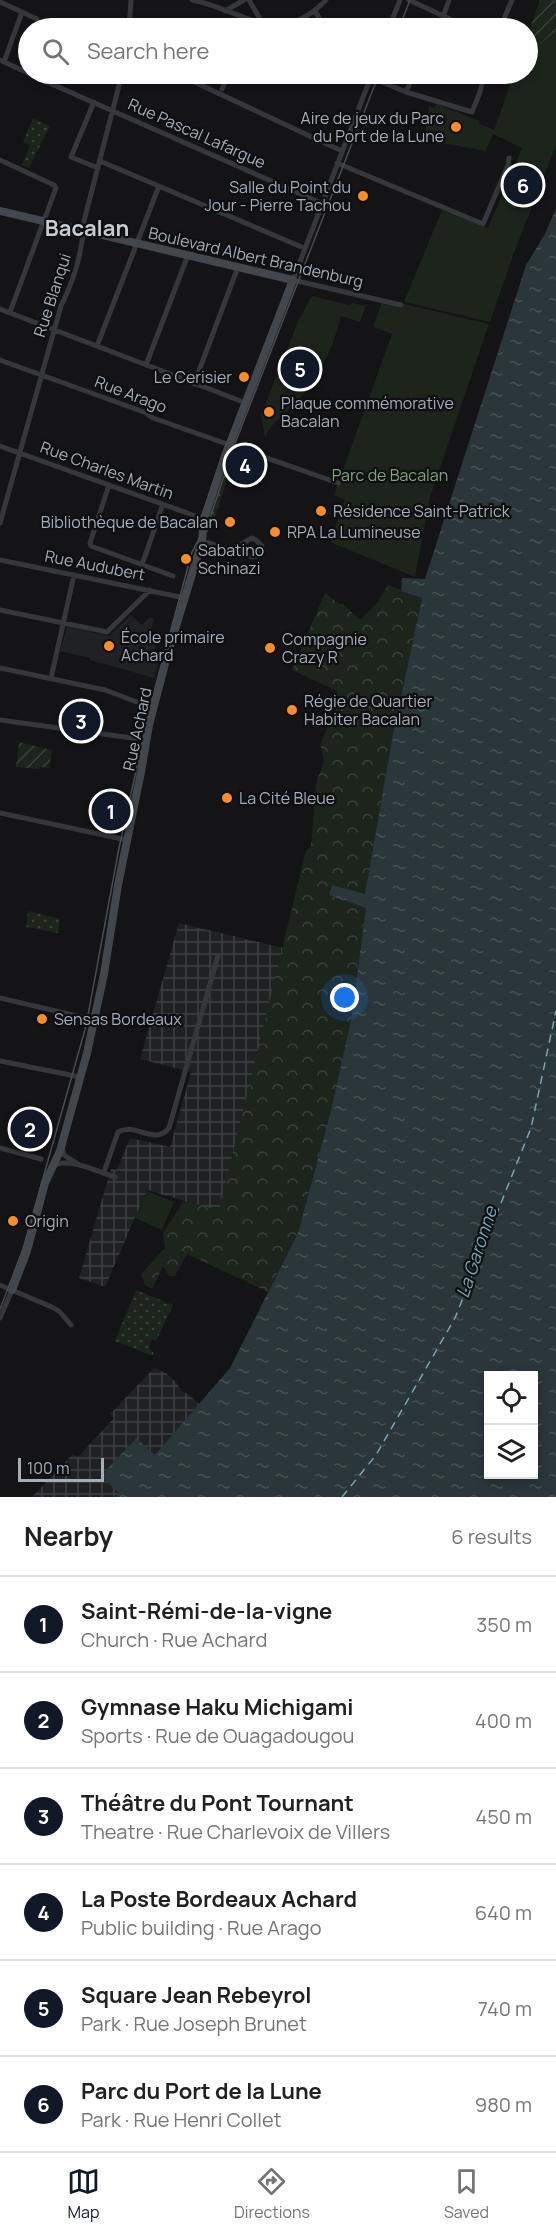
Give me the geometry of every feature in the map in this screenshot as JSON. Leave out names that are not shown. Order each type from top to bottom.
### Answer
[{"type":"street","points":[[129,18],[130,0]]},
{"type":"street","points":[[192,0],[248,18]]},
{"type":"street","points":[[225,10],[244,0]]},
{"type":"street","points":[[249,0],[260,18]]},
{"type":"street","points":[[299,18],[315,11],[326,0]]},
{"type":"street","points":[[393,18],[400,0]]},
{"type":"street","points":[[408,0],[447,18]]},
{"type":"street","points":[[443,16],[449,0]]},
{"type":"street","points":[[505,18],[513,0]]},
{"type":"street","points":[[0,2],[35,18]]},
{"type":"street","points":[[315,11],[319,18]]},
{"type":"street","points":[[20,18],[22,12]]},
{"type":"street","points":[[2,61],[18,22]]},
{"type":"street","name":"Rue Pascal Lafargue","points":[[2,61],[18,68]]},
{"type":"street","name":"Rue Pascal Lafargue","points":[[54,84],[321,203]]},
{"type":"street","name":"Rue Blanqui","points":[[0,523],[61,306],[68,292],[83,240],[84,221],[121,84]]},
{"type":"street","points":[[198,84],[342,151]]},
{"type":"street","points":[[222,89],[224,84]]},
{"type":"street","points":[[293,280],[368,84]]},
{"type":"street","points":[[390,84],[406,92],[472,112],[482,84]]},
{"type":"street","points":[[406,92],[410,84]]},
{"type":"street","points":[[94,102],[71,157],[98,168]]},
{"type":"street","points":[[337,163],[483,224],[509,158]]},
{"type":"street","points":[[0,160],[56,186],[10,312]]},
{"type":"street","points":[[100,161],[304,248]]},
{"type":"street","points":[[97,346],[159,186]]},
{"type":"street","name":"Boulevard Albert Brandenburg","points":[[0,213],[44,221],[401,305]]},
{"type":"street","points":[[146,365],[188,255]]},
{"type":"street","points":[[195,384],[238,267]]},
{"type":"street","name":"Rue Achard","points":[[12,1290],[26,1253],[45,1184],[62,1145],[80,1077],[104,974],[153,708],[202,541],[204,519],[229,445],[293,280]]},
{"type":"street","points":[[0,309],[246,403]]},
{"type":"street","name":"Rue Arago","points":[[0,360],[338,483]]},
{"type":"street","name":"Rue Charles Martin","points":[[0,446],[204,519]]},
{"type":"street","points":[[109,485],[90,543],[91,546],[173,576]]},
{"type":"street","points":[[142,565],[163,504]]},
{"type":"street","points":[[202,541],[231,550],[256,557],[260,555],[262,546],[252,538],[231,550]]},
{"type":"street","name":"Rue Audubert","points":[[0,560],[185,598]]},
{"type":"street","points":[[51,678],[74,574]]},
{"type":"street","points":[[0,610],[107,632],[150,590]]},
{"type":"street","points":[[0,668],[105,690],[153,708]]},
{"type":"street","points":[[0,720],[147,740]]},
{"type":"street","points":[[0,813],[127,840]]},
{"type":"street","points":[[105,1173],[118,1132],[127,1129],[155,1136],[164,1134],[169,1128],[218,956]]},
{"type":"street","points":[[0,998],[94,1020]]},
{"type":"street","points":[[0,1061],[80,1077]]},
{"type":"street","points":[[62,1145],[64,1155],[79,1165]]},
{"type":"street","points":[[0,1148],[41,1160]]},
{"type":"street","points":[[54,1166],[62,1162],[79,1165],[115,1178]]},
{"type":"street","points":[[0,1285],[60,1311],[71,1325]]},
{"type":"street","points":[[0,1318],[12,1290]]},
{"type":"shaded area","name":"École primaire Achard","points":[[131,615],[142,625],[150,617],[154,619],[148,639],[157,642],[154,651],[161,653],[154,678],[60,651],[67,627],[109,636]]},
{"type":"shaded area","points":[[179,923],[283,948],[219,1211],[147,1190],[105,1287],[79,1278],[111,1169],[117,1170],[130,1138],[170,1147],[191,1072],[140,1059]]},
{"type":"shaded area","points":[[154,1368],[166,1373],[176,1382],[182,1392],[188,1394],[199,1404],[155,1456],[135,1438],[102,1476],[120,1493],[116,1497],[32,1497],[73,1454],[78,1457],[114,1418],[110,1414]]},
{"type":"green space","points":[[540,0],[556,0],[556,30],[538,46],[538,18],[534,18]]},
{"type":"green space","points":[[556,30],[556,145],[490,322],[404,302],[442,210],[488,228],[522,148],[493,134],[486,151],[436,142],[425,136],[429,107],[435,108],[436,104],[480,121],[479,124],[494,130],[510,84],[538,84],[538,46]]},
{"type":"green space","points":[[33,118],[50,126],[29,168],[22,165],[30,145],[23,142]]},
{"type":"green space","points":[[312,296],[350,305],[352,303],[366,306],[360,322],[341,316],[334,340],[318,373],[296,403],[270,428],[265,438],[261,415],[299,319]]},
{"type":"green space","name":"Parc de Bacalan","points":[[383,299],[489,324],[430,497],[415,577],[330,542],[345,500],[334,495],[392,334],[373,327]]},
{"type":"green space","points":[[228,459],[233,461],[214,521],[207,533],[205,525]]},
{"type":"green space","points":[[388,585],[422,598],[393,734],[365,895],[332,885],[330,895],[366,908],[351,1020],[331,1110],[298,1233],[268,1292],[187,1254],[175,1276],[169,1276],[163,1266],[152,1289],[145,1285],[141,1274],[165,1248],[163,1233],[184,1201],[219,1210],[306,850],[311,847],[316,784],[324,761],[320,744],[336,709],[337,691],[292,670],[325,593],[339,604],[343,604],[360,620],[376,604]]},
{"type":"green space","points":[[19,742],[52,750],[49,768],[16,767]]},
{"type":"green space","points":[[28,911],[60,919],[58,933],[26,927]]},
{"type":"green space","points":[[147,1191],[174,1202],[162,1230],[135,1218]]},
{"type":"green space","points":[[136,1290],[173,1305],[156,1341],[152,1339],[149,1346],[153,1356],[115,1341]]},
{"type":"water","name":"La Garonne","points":[[556,208],[556,1497],[116,1497],[119,1493],[101,1476],[136,1438],[155,1455],[230,1368],[298,1233],[331,1110],[351,1020],[366,908],[329,895],[332,885],[365,894],[393,734],[422,598],[401,591],[402,578],[425,579],[526,265],[545,234]]},
{"type":"ferry route","points":[[342,1497],[376,1455],[455,1318],[531,1128],[556,1011]]},
{"type":"tram line","points":[[403,18],[410,0]]},
{"type":"tram line","points":[[0,1309],[23,1249],[86,1026],[119,848],[150,707],[192,552],[210,518],[234,446],[375,84]]},
{"type":"place","name":"Aire de jeux du Parc du Port de la Lune","points":[[456,127]]},
{"type":"place","name":"Parc du Port de la Lune","points":[[523,185]]},
{"type":"place","name":"Salle du Point du Jour - Pierre Tachou","points":[[363,196]]},
{"type":"place","name":"Square Jean Rebeyrol","points":[[300,369]]},
{"type":"place","name":"Le Cerisier","points":[[244,377]]},
{"type":"place","name":"Plaque commémorative Bacalan","points":[[269,412]]},
{"type":"place","name":"La Poste Bordeaux Achard","points":[[245,465]]},
{"type":"place","name":"Résidence Saint-Patrick","points":[[321,511]]},
{"type":"place","name":"Bibliothèque de Bacalan","points":[[230,522]]},
{"type":"place","name":"RPA La Lumineuse","points":[[275,532]]},
{"type":"place","name":"Sabatino Schinazi","points":[[186,559]]},
{"type":"place","name":"École primaire Achard","points":[[109,646]]},
{"type":"place","name":"Compagnie Crazy R","points":[[270,648]]},
{"type":"place","name":"Régie de Quartier Habiter Bacalan","points":[[292,710]]},
{"type":"place","name":"Théâtre du Pont Tournant","points":[[81,721]]},
{"type":"place","name":"La Cité Bleue","points":[[227,798]]},
{"type":"place","name":"Saint-Rémi-de-la-vigne","points":[[111,811]]},
{"type":"place","name":"Sensas Bordeaux","points":[[42,1019]]},
{"type":"place","name":"Gymnase Haku Michigami","points":[[30,1129]]},
{"type":"place","name":"Origin","points":[[13,1221]]},
{"type":"district","name":"Bacalan","points":[[87,228]]}]
